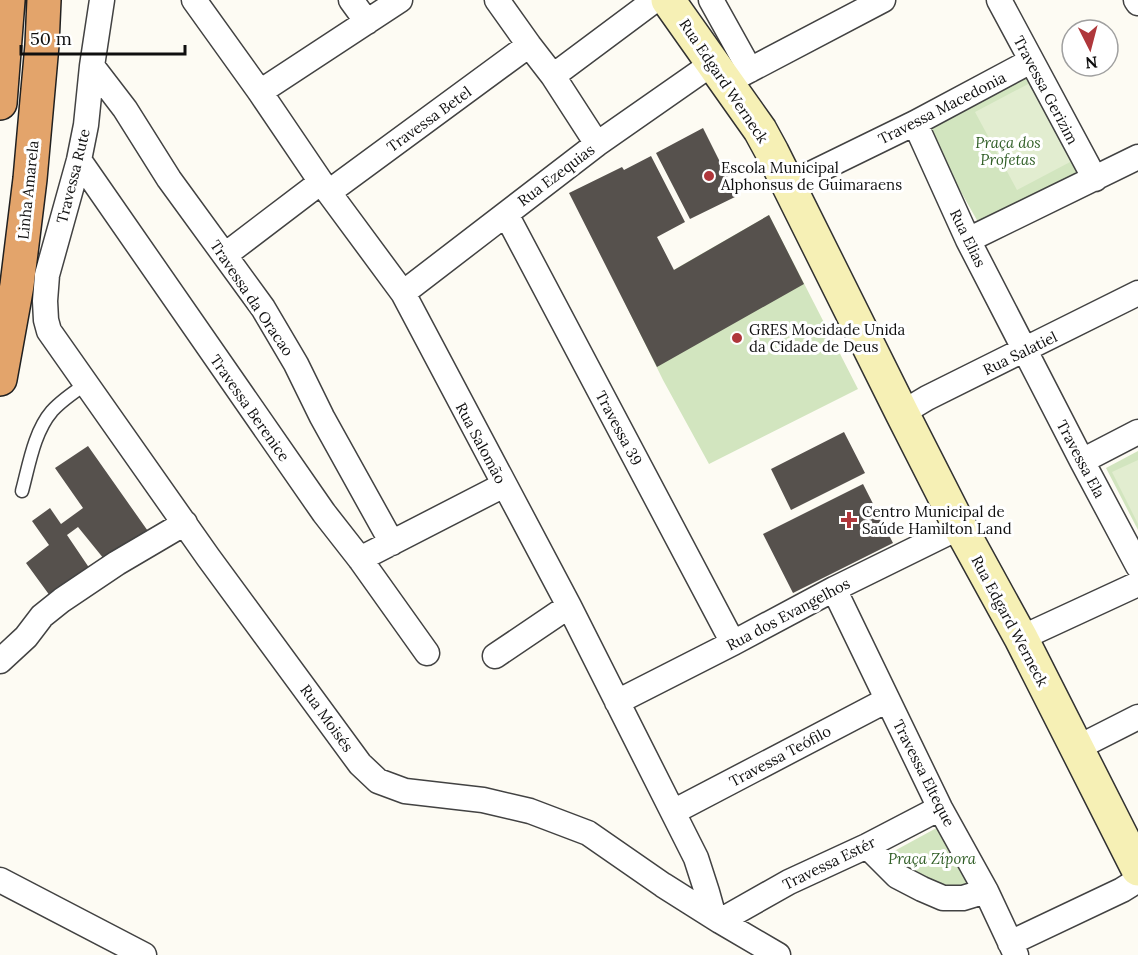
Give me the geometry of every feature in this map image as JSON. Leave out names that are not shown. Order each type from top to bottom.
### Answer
[{"type":"highway","points":[[0,103],[8,0]]},
{"type":"highway","name":"Linha Amarela","points":[[0,379],[17,285],[42,45],[44,0]]},
{"type":"main road","name":"Rua Edgard Werneck","points":[[668,0],[730,72],[960,527],[1021,639],[1137,865]]},
{"type":"street","name":"Travessa Rute","points":[[59,346],[46,320],[47,275],[79,160],[88,114],[92,66],[102,0]]},
{"type":"street","name":"Rua Salomão","points":[[194,0],[325,187],[403,293],[569,606],[673,812],[696,858],[717,919]]},
{"type":"street","points":[[351,0],[367,22]]},
{"type":"street","points":[[260,92],[400,0]]},
{"type":"street","points":[[497,0],[553,76],[597,144]]},
{"type":"street","points":[[553,76],[655,0]]},
{"type":"street","points":[[711,0],[730,72]]},
{"type":"street","name":"Rua Ezequias","points":[[403,293],[597,144],[730,72],[883,0]]},
{"type":"street","name":"Travessa Gerizim","points":[[999,0],[1095,179]]},
{"type":"street","name":"Travessa Betel","points":[[225,255],[529,45]]},
{"type":"street","name":"Travessa Macedonia","points":[[788,185],[915,123],[1031,62]]},
{"type":"street","name":"Travessa da Oracao","points":[[92,66],[263,308],[296,364],[322,417],[392,543]]},
{"type":"street","name":"Rua Elias","points":[[915,123],[968,240],[1024,351]]},
{"type":"street","points":[[968,240],[1138,157]]},
{"type":"street","name":"Travessa Berenice","points":[[79,160],[324,513],[427,653]]},
{"type":"street","name":"Travessa 39","points":[[506,214],[733,643]]},
{"type":"street","name":"Rua Salatiel","points":[[902,413],[1138,294]]},
{"type":"street","name":"Rua Moisés","points":[[59,346],[360,764],[378,781],[405,791],[483,800],[530,811],[588,833],[663,885],[778,955]]},
{"type":"street","name":"Travessa Ela","points":[[1024,351],[1138,566]]},
{"type":"street","points":[[1082,461],[1138,432]]},
{"type":"street","points":[[360,559],[504,485]]},
{"type":"street","points":[[0,661],[26,637],[42,616],[62,600],[117,563],[185,523]]},
{"type":"street","name":"Rua dos Evangelhos","points":[[617,702],[834,589],[960,527]]},
{"type":"street","points":[[1021,639],[1138,584]]},
{"type":"street","name":"Travessa Elteque","points":[[834,589],[940,808],[986,891],[1013,949]]},
{"type":"street","points":[[495,656],[569,606]]},
{"type":"street","name":"Travessa Teófilo","points":[[673,812],[887,700]]},
{"type":"street","points":[[1077,748],[1138,717]]},
{"type":"street","name":"Travessa Estér","points":[[717,919],[940,808]]},
{"type":"street","points":[[867,846],[897,876],[943,898],[963,898],[986,891]]},
{"type":"street","points":[[1013,949],[1122,890],[1137,865]]},
{"type":"street","points":[[0,880],[144,955]]},
{"type":"lane","points":[[22,491],[38,435],[52,412],[86,384]]},
{"type":"green space","name":"Praça dos Profetas","points":[[1031,71],[1086,174],[982,229],[927,132]]},
{"type":"green space","points":[[1030,83],[1072,161],[1017,190],[975,112]]},
{"type":"green space","name":"GRES Mocidade Unida da Cidade de Deus","points":[[769,215],[858,389],[709,464],[663,380],[623,299]]},
{"type":"green space","points":[[1138,451],[1138,530],[1106,468]]},
{"type":"green space","points":[[1138,460],[1138,524],[1112,472]]},
{"type":"green space","name":"Praça Zípora","points":[[942,825],[972,887],[932,887],[885,856]]},
{"type":"building","points":[[703,128],[737,196],[690,219],[656,153]]},
{"type":"building","points":[[651,156],[685,222],[657,237],[674,270],[769,215],[804,284],[657,367],[569,193],[622,167],[624,170]]},
{"type":"building","points":[[844,432],[865,473],[791,510],[771,469]]},
{"type":"building","points":[[88,446],[150,534],[104,559],[78,527],[67,535],[94,575],[53,600],[26,563],[49,545],[32,521],[50,508],[61,524],[83,508],[55,468]]},
{"type":"building","points":[[863,484],[893,543],[793,593],[763,534]]},
{"type":"place","name":"Escola Municipal Alphonsus de Guimaraens","points":[[709,176]]},
{"type":"place","name":"GRES Mocidade Unida da Cidade de Deus","points":[[737,338]]},
{"type":"place","name":"Centro Municipal de Saúde Hamilton Land","points":[[849,520]]}]
